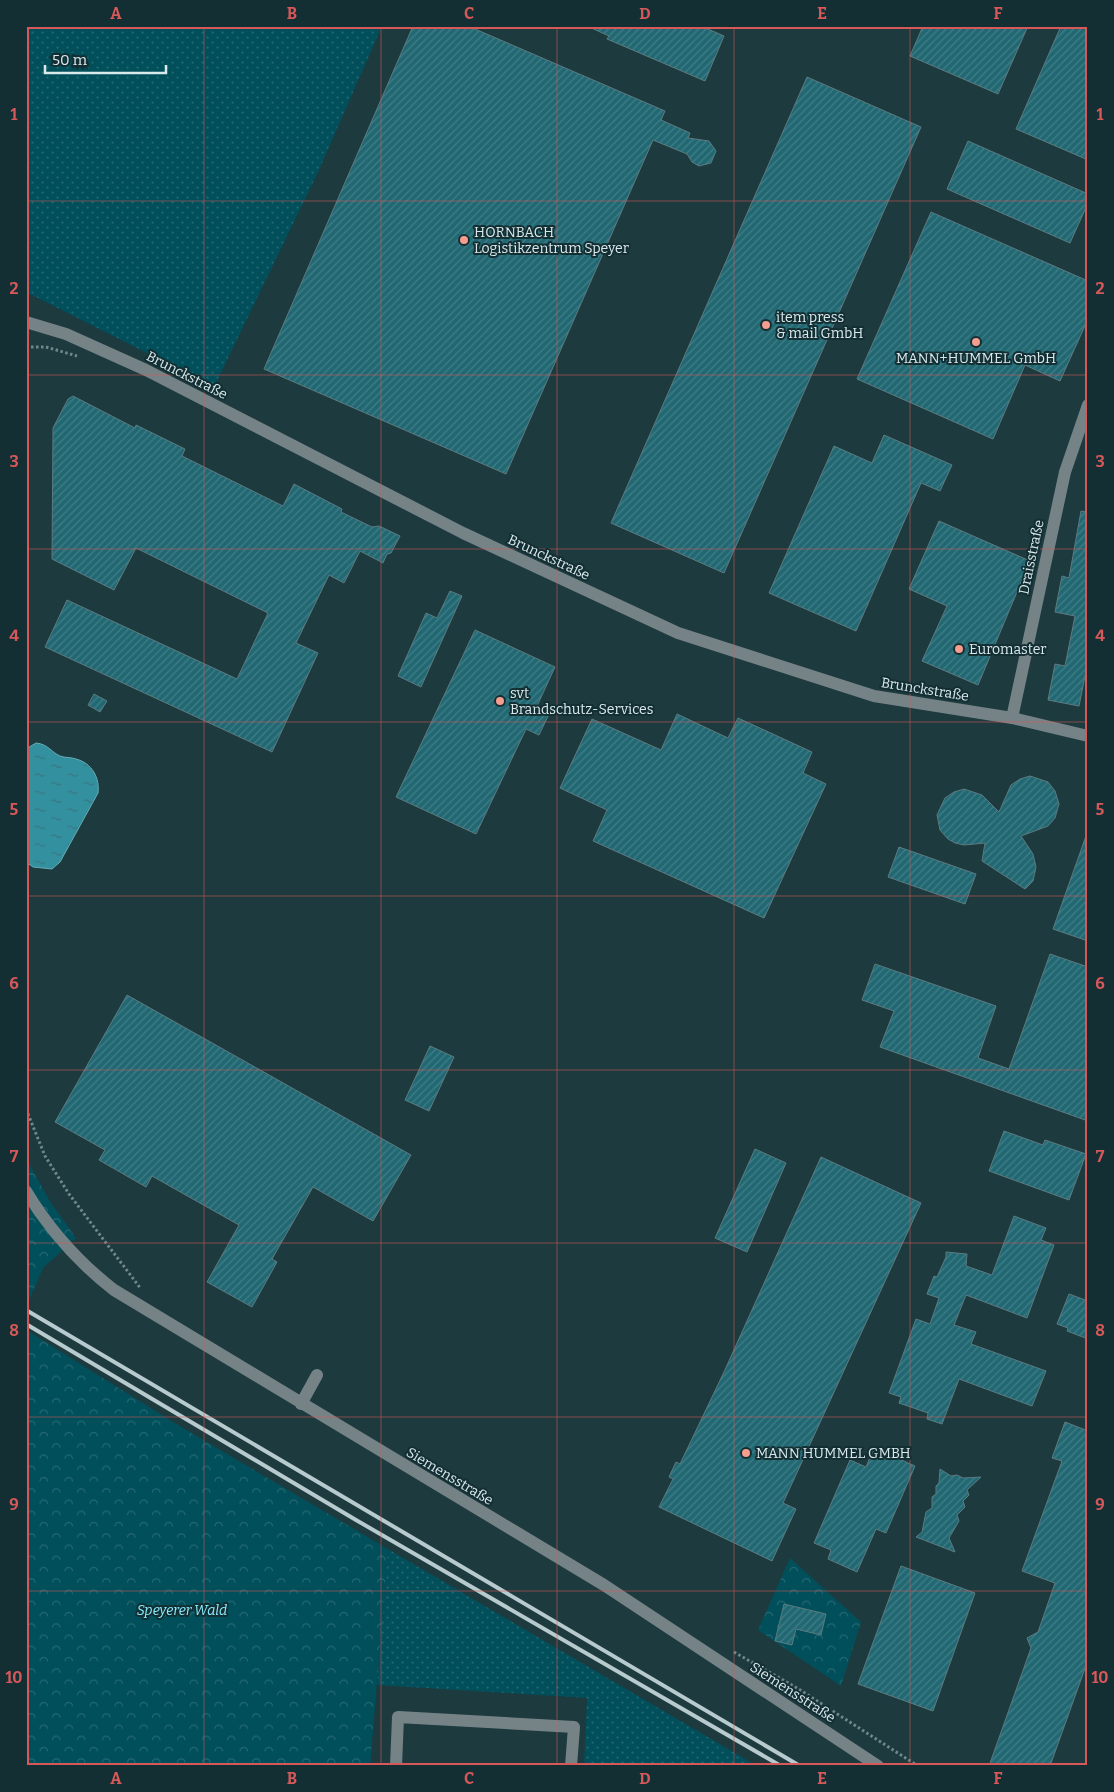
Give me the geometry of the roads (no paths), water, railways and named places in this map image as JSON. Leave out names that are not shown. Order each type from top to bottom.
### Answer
[{"type":"street","name":"Brunckstraße","points":[[26,322],[66,334],[146,370],[463,533],[678,634],[874,696],[1012,718],[1088,736]]},
{"type":"street","name":"Draisstraße","points":[[1012,718],[1065,472],[1088,405]]},
{"type":"street","name":"Siemensstraße","points":[[26,1191],[64,1245],[85,1267],[114,1290],[604,1585],[878,1766]]},
{"type":"street","points":[[301,1404],[317,1375]]},
{"type":"street","points":[[396,1766],[398,1717],[574,1727],[571,1766]]},
{"type":"water","points":[[36,743],[44,745],[60,756],[82,761],[91,768],[98,782],[98,793],[60,862],[52,869],[33,867],[26,862],[26,749]]},
{"type":"railway","points":[[26,1310],[800,1766]]},
{"type":"railway","points":[[26,1324],[356,1520],[781,1766]]},
{"type":"place","name":"HORNBACH Logistikzentrum Speyer","points":[[464,240]]},
{"type":"place","name":"item press & mail GmbH","points":[[766,325]]},
{"type":"place","name":"MANN+HUMMEL GmbH","points":[[976,342]]},
{"type":"place","name":"Euromaster","points":[[959,649]]},
{"type":"place","name":"svt Brandschutz-Services","points":[[500,701]]},
{"type":"place","name":"MANN HUMMEL GMBH","points":[[746,1453]]},
{"type":"park label","name":"Speyerer Wald","points":[[182,1610]]}]
